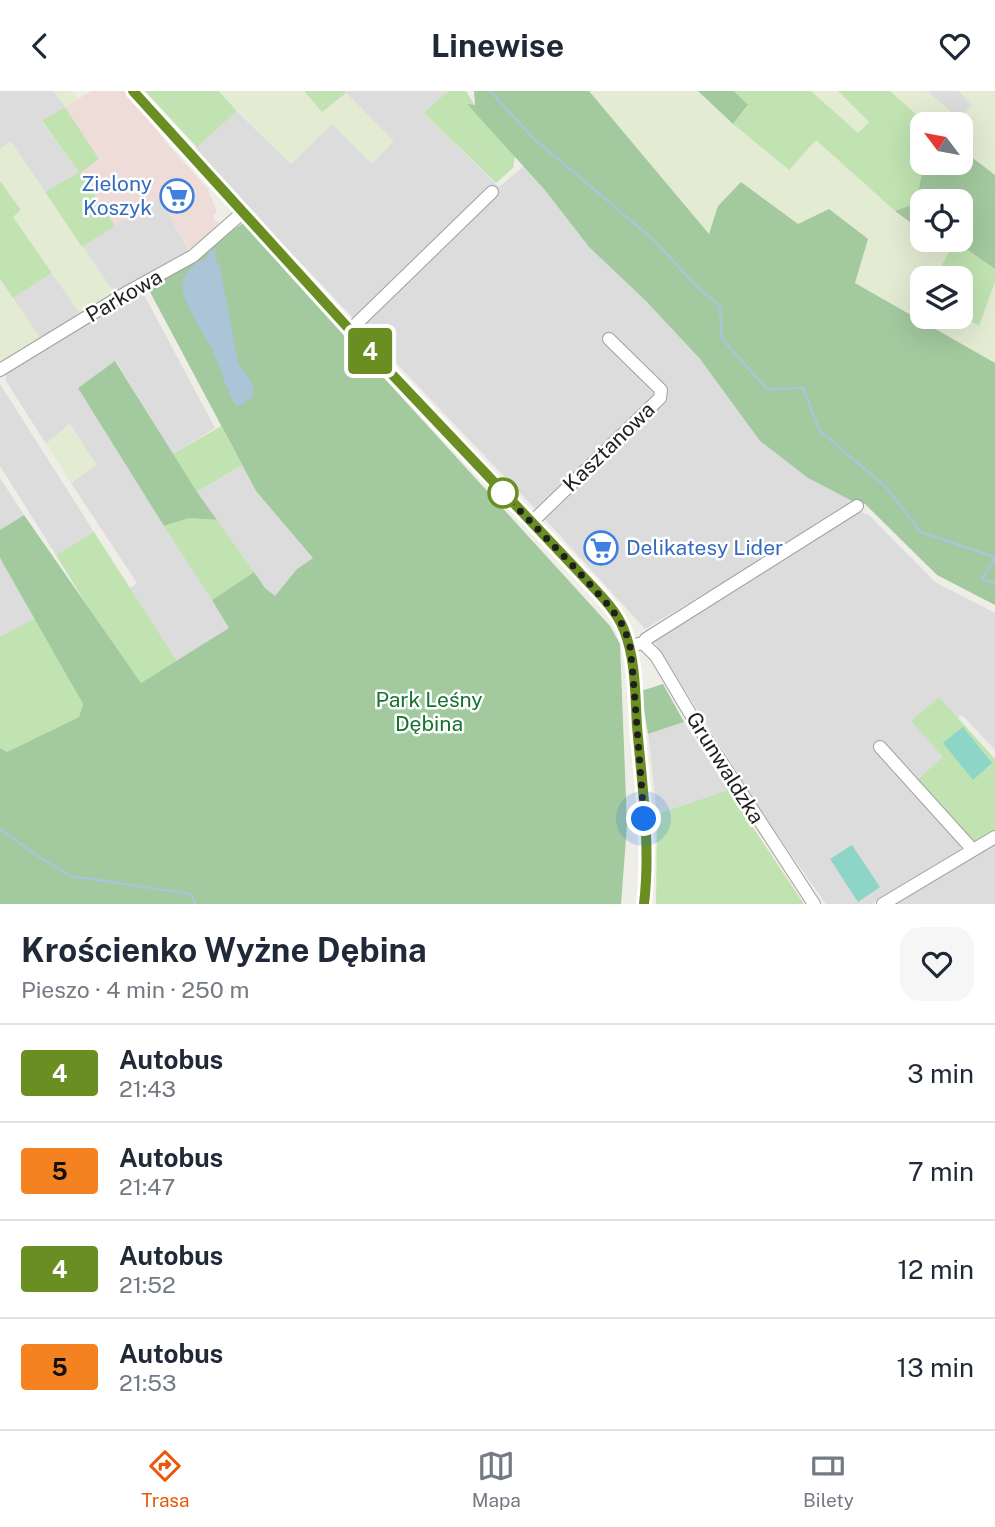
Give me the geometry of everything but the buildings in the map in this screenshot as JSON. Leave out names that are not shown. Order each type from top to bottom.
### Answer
[{"type":"street","points":[[133,91],[350,330],[610,607],[624,627],[630,646],[646,843],[644,904]]},
{"type":"street","points":[[350,330],[492,193]]},
{"type":"street","name":"Parkowa","points":[[0,370],[126,293],[193,256],[242,213]]},
{"type":"street","name":"Kasztanowa","points":[[531,523],[660,398],[661,390],[609,339]]},
{"type":"street","points":[[630,646],[643,643],[857,506]]},
{"type":"street","name":"Grunwaldzka","points":[[643,643],[656,656],[715,754],[814,904]]},
{"type":"street","points":[[880,747],[973,850]]},
{"type":"street","points":[[883,904],[995,837]]},
{"type":"shaded area","points":[[0,91],[54,91],[65,107],[42,122],[79,172],[45,192],[11,142],[0,149]]},
{"type":"shaded area","points":[[91,91],[127,91],[169,146],[207,188],[217,212],[213,215],[215,221],[219,222],[209,236],[190,250],[159,199],[115,226],[79,172],[99,159],[65,107]]},
{"type":"shaded area","points":[[344,91],[448,91],[425,114],[499,187],[525,165],[589,247],[646,301],[700,359],[760,441],[808,478],[856,503],[645,629],[542,516],[193,150],[237,111],[291,164],[332,123],[393,141]]},
{"type":"shaded area","points":[[927,91],[959,91],[972,105],[966,112],[951,112]]},
{"type":"shaded area","points":[[159,198],[190,252],[116,295],[82,247]]},
{"type":"shaded area","points":[[216,248],[215,257],[220,268],[238,362],[253,385],[253,397],[239,406],[235,404],[209,343],[191,312],[182,285],[183,279],[197,262],[204,261],[210,251]]},
{"type":"shaded area","points":[[52,273],[82,316],[42,341],[13,298]]},
{"type":"shaded area","points":[[141,289],[215,428],[173,454],[116,361],[78,388],[230,628],[177,661],[130,588],[137,583],[71,483],[96,465],[70,424],[46,444],[6,381],[6,372],[14,365],[25,363],[29,357]]},
{"type":"shaded area","points":[[0,384],[94,532],[56,555],[0,466]]},
{"type":"shaded area","points":[[242,465],[256,491],[313,558],[297,569],[275,597],[265,588],[197,492]]},
{"type":"shaded area","points":[[0,478],[24,515],[0,530]]},
{"type":"shaded area","points":[[858,511],[869,515],[935,582],[995,613],[995,750],[962,715],[958,718],[939,697],[943,757],[961,851],[872,904],[826,904],[775,832],[652,638]]},
{"type":"shaded area","points":[[0,558],[35,618],[1,638],[0,637]]},
{"type":"shaded area","points":[[684,722],[728,790],[657,814],[648,734]]},
{"type":"shaded area","points":[[963,727],[992,763],[973,780],[943,743]]},
{"type":"shaded area","points":[[995,842],[995,904],[892,904]]},
{"type":"shaded area","points":[[852,845],[880,887],[858,902],[830,859]]},
{"type":"green space","points":[[54,91],[70,91],[78,99],[65,107]]},
{"type":"green space","points":[[145,91],[219,91],[237,111],[197,147]]},
{"type":"green space","points":[[219,91],[304,91],[322,111],[346,93],[394,141],[372,164],[332,124],[291,164]]},
{"type":"green space","points":[[304,91],[344,91],[346,93],[322,112]]},
{"type":"green space","points":[[448,91],[466,91],[475,106],[468,105],[515,156],[513,168],[496,183],[424,113]]},
{"type":"green space","points":[[474,91],[589,91],[709,234],[718,206],[741,182],[798,224],[829,209],[868,239],[855,283],[910,314],[910,329],[936,329],[995,363],[995,605],[937,575],[865,504],[856,503],[808,478],[760,441],[700,359],[646,301],[589,247],[544,189],[467,104],[475,105]]},
{"type":"green space","points":[[589,91],[698,91],[788,170],[816,140],[910,222],[910,252],[949,252],[941,266],[910,266],[910,314],[855,283],[798,225],[709,234]]},
{"type":"green space","points":[[698,91],[734,91],[748,105],[733,124]]},
{"type":"green space","points":[[734,91],[811,91],[858,133],[869,122],[838,91],[890,91],[914,112],[910,112],[910,175],[922,175],[919,189],[910,189],[910,205],[895,211],[816,140],[789,170],[733,124],[748,106]]},
{"type":"green space","points":[[811,91],[838,91],[869,122],[858,134]]},
{"type":"green space","points":[[890,91],[927,91],[951,112],[914,112]]},
{"type":"green space","points":[[959,91],[995,91],[995,175],[973,158],[973,112],[966,112],[972,105]]},
{"type":"green space","points":[[65,107],[99,159],[80,173],[115,226],[82,247],[45,192],[79,172],[42,121]]},
{"type":"green space","points":[[11,142],[116,295],[82,316],[13,217],[21,210],[0,181],[0,149]]},
{"type":"green space","points":[[973,158],[995,175],[995,269],[970,252],[973,252],[973,189],[919,189],[922,175],[973,175]]},
{"type":"green space","points":[[0,181],[21,210],[13,217],[52,273],[13,298],[0,279]]},
{"type":"green space","points":[[910,205],[910,222],[895,211]]},
{"type":"green space","name":"Park Leśny Dębina","points":[[243,223],[610,626],[620,644],[627,825],[621,904],[0,904],[0,748],[7,752],[79,717],[83,704],[0,558],[0,530],[24,515],[141,683],[229,628],[212,600],[254,572],[265,588],[275,596],[297,569],[313,558],[256,491],[149,290]]},
{"type":"green space","points":[[949,252],[970,252],[995,269],[995,282],[979,326],[973,322],[973,266],[941,266]]},
{"type":"green space","points":[[0,279],[42,341],[0,365]]},
{"type":"green space","points":[[995,282],[995,363],[936,329],[973,329],[973,322],[979,326]]},
{"type":"green space","points":[[115,361],[217,520],[189,518],[164,526],[78,388]]},
{"type":"green space","points":[[69,424],[97,465],[71,483],[46,444]]},
{"type":"green space","points":[[221,426],[242,465],[197,492],[173,454]]},
{"type":"green space","points":[[189,518],[217,520],[254,572],[212,600],[164,526]]},
{"type":"green space","points":[[94,532],[177,661],[141,683],[86,604],[56,555]]},
{"type":"green space","points":[[35,618],[83,704],[79,717],[7,752],[0,748],[0,637]]},
{"type":"green space","points":[[663,684],[684,722],[648,734],[641,691]]},
{"type":"green space","points":[[939,697],[995,759],[995,832],[973,845],[915,782],[943,757],[911,721]]},
{"type":"green space","points":[[728,790],[804,904],[656,904],[657,814]]},
{"type":"waterway","points":[[490,91],[533,138],[654,240],[696,286],[720,306],[722,339],[767,389],[803,388],[820,431],[885,486],[921,532],[995,557]]},
{"type":"waterway","points":[[995,558],[982,579],[995,583]]},
{"type":"waterway","points":[[0,829],[71,876],[191,894],[195,904]]},
{"type":"bus line","name":"4","points":[[133,91],[350,330],[578,571],[624,627],[630,646],[633,675],[646,843],[644,904]]},
{"type":"place","name":"Zielony Koszyk","points":[[177,196]]},
{"type":"place","name":"Delikatesy Lider","points":[[601,548]]},
{"type":"route","points":[[503,493],[578,571],[624,627],[630,646],[644,819]]}]
